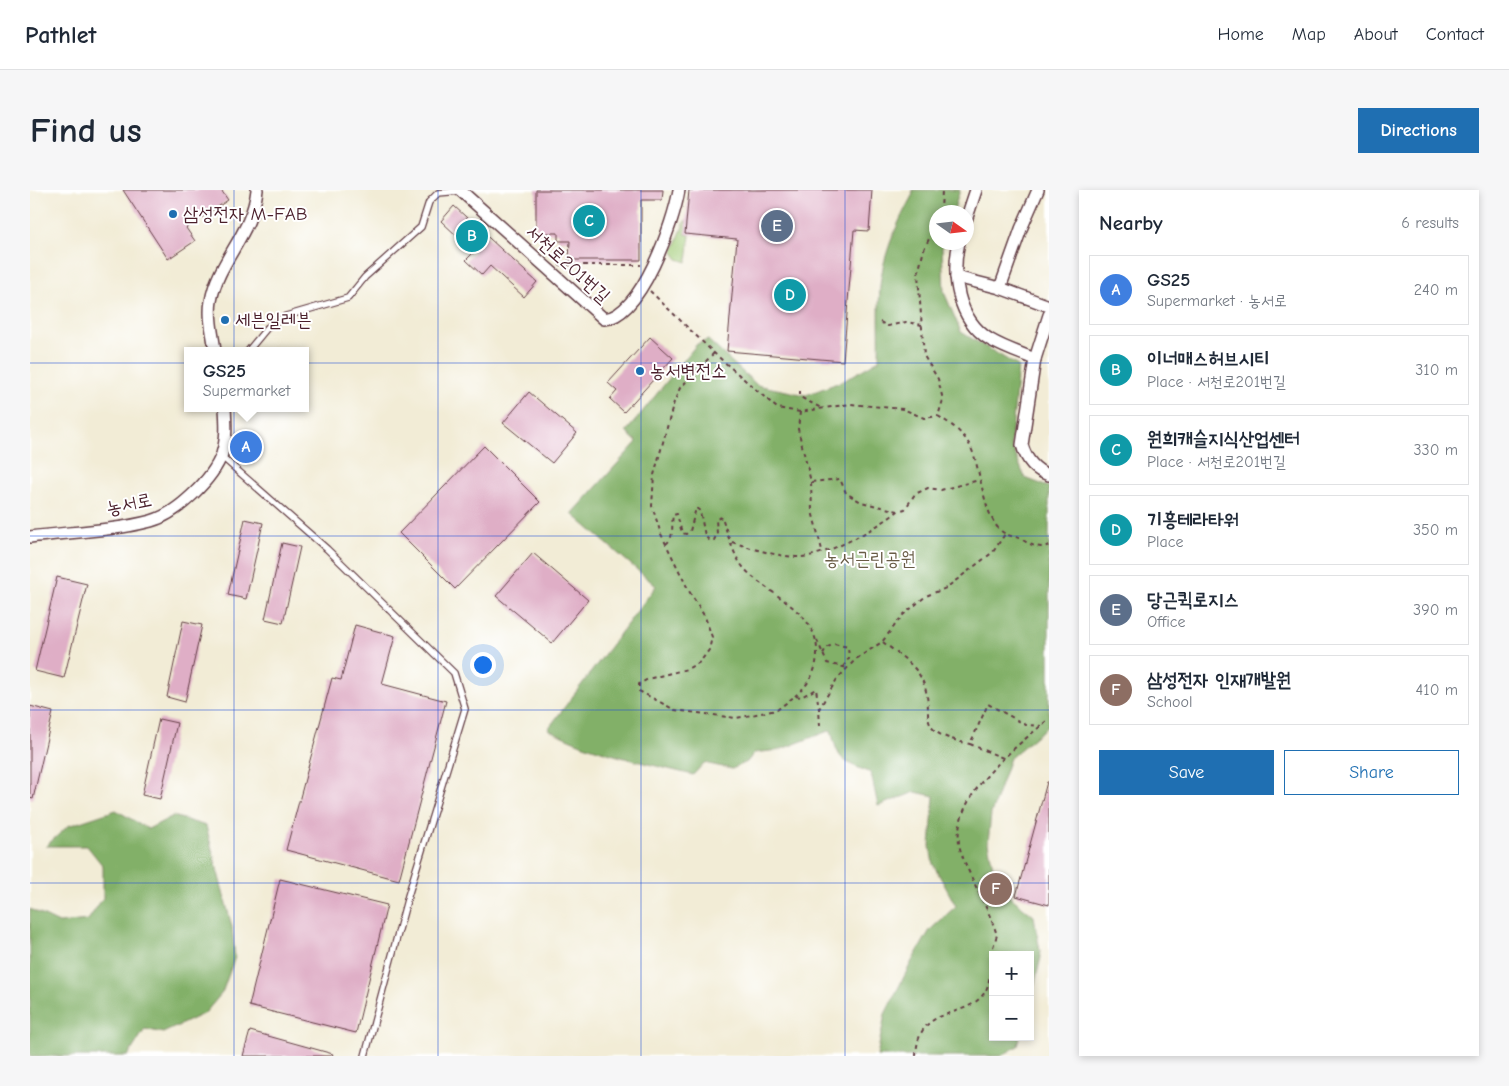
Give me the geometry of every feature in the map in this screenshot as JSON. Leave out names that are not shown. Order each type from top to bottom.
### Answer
[{"type":"street","points":[[214,347],[209,314],[214,281],[248,227],[257,190]]},
{"type":"street","name":"서천로201번길","points":[[460,190],[599,317],[604,319],[622,310],[643,284],[668,231],[679,190]]},
{"type":"street","points":[[971,205],[976,190]]},
{"type":"street","points":[[1000,288],[1021,229],[1038,190]]},
{"type":"street","points":[[958,250],[956,278],[959,301],[977,329],[989,339],[1036,359]]},
{"type":"street","points":[[956,278],[1000,288],[1049,306]]},
{"type":"street","points":[[1049,315],[1036,359],[1022,444],[1025,456],[1033,466],[1049,475]]},
{"type":"street","name":"농서로","points":[[30,537],[153,520],[170,512],[188,499],[208,477],[221,456],[225,440],[226,412]]},
{"type":"lane","points":[[251,347],[268,328],[286,316],[348,298],[365,277],[421,227],[429,202],[438,193],[460,190]]},
{"type":"lane","points":[[221,456],[327,549],[454,673],[465,709],[408,896],[365,1056]]},
{"type":"path","points":[[941,205],[942,190]]},
{"type":"path","points":[[929,239],[924,249],[918,274],[924,356],[938,379],[943,400],[938,416]]},
{"type":"path","points":[[550,264],[644,265]]},
{"type":"path","points":[[648,290],[777,408],[800,412],[850,404],[903,409],[924,418],[938,416],[956,427],[969,444],[978,463],[987,507],[994,522],[1005,534],[1016,536],[1031,546],[1048,547]]},
{"type":"path","points":[[880,322],[888,326],[906,322],[922,325]]},
{"type":"path","points":[[714,352],[680,388],[654,475],[652,506],[666,544],[690,591],[706,617],[712,637],[709,650],[700,662],[687,669],[648,679],[639,684],[639,691],[675,710],[736,718],[777,710],[795,696],[812,678],[817,660],[816,638]]},
{"type":"path","points":[[800,391],[800,397],[821,408]]},
{"type":"path","points":[[800,412],[798,429],[811,482],[812,510],[822,550]]},
{"type":"path","points":[[811,482],[840,479],[846,493],[861,502],[898,511]]},
{"type":"path","points":[[732,542],[763,552],[801,557],[853,540],[898,511],[905,509],[915,494],[928,488],[941,490],[980,479]]},
{"type":"path","points":[[666,544],[670,540],[672,533],[674,515],[677,514],[682,533],[686,534],[690,531],[696,508],[700,510],[705,536],[709,540],[714,540],[717,534],[716,519],[722,517],[742,566],[803,618],[816,638],[827,663],[848,668]]},
{"type":"path","points":[[819,709],[837,679],[856,660],[882,642],[903,615],[926,596],[946,588],[993,552],[1005,534]]},
{"type":"path","points":[[882,642],[920,676],[925,692],[927,718],[933,730],[946,739],[970,744],[1003,759]]},
{"type":"path","points":[[823,654],[826,648],[834,644],[848,647],[849,658],[843,667]]},
{"type":"path","points":[[795,696],[801,697],[816,689],[820,726]]},
{"type":"path","points":[[970,744],[988,704],[1026,725],[1041,726]]},
{"type":"path","points":[[994,951],[997,935],[978,888],[961,854],[958,834],[964,811],[974,790],[1003,759],[1049,719]]},
{"type":"path","points":[[916,1056],[916,1045],[925,1026],[940,1015],[954,1013],[978,999],[986,990],[989,979]]},
{"type":"green space","name":"농서근린공원","points":[[912,190],[960,190],[955,205],[929,205],[929,250],[942,250],[944,292],[961,332],[1018,366],[1011,444],[1025,478],[1049,487],[1049,725],[1010,758],[991,814],[988,843],[993,867],[1003,891],[1034,916],[1041,957],[1034,986],[1034,951],[989,951],[989,1041],[1019,1041],[1018,1046],[1001,1056],[877,1056],[885,1014],[912,961],[930,930],[956,906],[933,864],[930,846],[934,796],[915,792],[878,806],[871,773],[842,759],[836,748],[831,730],[779,750],[754,753],[747,762],[732,769],[704,763],[693,775],[601,751],[548,729],[656,586],[572,514],[637,442],[626,432],[697,344],[708,340],[757,385],[806,395],[845,380],[879,360],[879,304],[884,262],[892,238],[913,194]]},
{"type":"green space","points":[[685,221],[687,221],[685,234],[690,235],[687,262],[678,259],[673,252]]},
{"type":"green space","points":[[116,810],[148,829],[173,816],[206,826],[232,927],[235,957],[222,993],[205,1013],[163,1033],[145,1029],[128,1056],[30,1056],[30,909],[59,923],[88,920],[103,898],[103,866],[87,846],[46,846],[68,826]]},
{"type":"building","name":"삼성전자 M-FAB","points":[[123,190],[221,190],[228,200],[186,228],[195,241],[168,259]]},
{"type":"building","points":[[536,190],[663,190],[662,200],[641,200],[641,260],[569,260],[570,241],[558,241],[558,233],[536,233]]},
{"type":"building","points":[[689,190],[872,190],[869,231],[854,230],[843,361],[727,351],[737,239],[685,234]]},
{"type":"building","points":[[454,206],[537,282],[524,297],[490,266],[482,275],[466,260],[474,252],[441,221]]},
{"type":"building","name":"농서변전소","points":[[650,337],[673,358],[624,412],[610,399],[617,391],[608,383]]},
{"type":"building","points":[[529,392],[577,433],[552,463],[503,423]]},
{"type":"building","points":[[484,446],[540,502],[455,589],[399,533]]},
{"type":"building","points":[[245,519],[263,523],[246,599],[228,595]]},
{"type":"building","points":[[282,543],[300,547],[283,623],[265,619]]},
{"type":"building","points":[[533,553],[588,600],[552,643],[496,596]]},
{"type":"building","points":[[57,577],[87,584],[64,678],[35,671]]},
{"type":"building","points":[[183,621],[202,625],[185,702],[167,697]]},
{"type":"building","points":[[355,625],[395,636],[382,684],[446,701],[399,880],[286,850],[332,678],[341,680]]},
{"type":"building","points":[[30,706],[53,712],[33,799],[30,798]]},
{"type":"building","points":[[159,719],[177,723],[160,799],[142,795]]},
{"type":"building","points":[[1047,782],[1049,782],[1049,905],[1016,896]]},
{"type":"building","points":[[280,879],[387,905],[356,1033],[249,1006]]},
{"type":"building","points":[[250,1031],[333,1054],[332,1056],[243,1056]]},
{"type":"place","name":"삼성전자 M-FAB","points":[[173,214]]},
{"type":"place","name":"원희캐슬지식산업센터","points":[[589,221]]},
{"type":"place","name":"당근퀵로지스","points":[[777,226]]},
{"type":"place","name":"이너매스허브시티","points":[[472,236]]},
{"type":"place","name":"기흥테라타워","points":[[790,295]]},
{"type":"place","name":"세븐일레븐","points":[[225,320]]},
{"type":"place","name":"농서변전소","points":[[640,371]]},
{"type":"place","name":"GS25","points":[[246,447]]},
{"type":"place","name":"삼성전자 인재개발원","points":[[996,889]]}]
